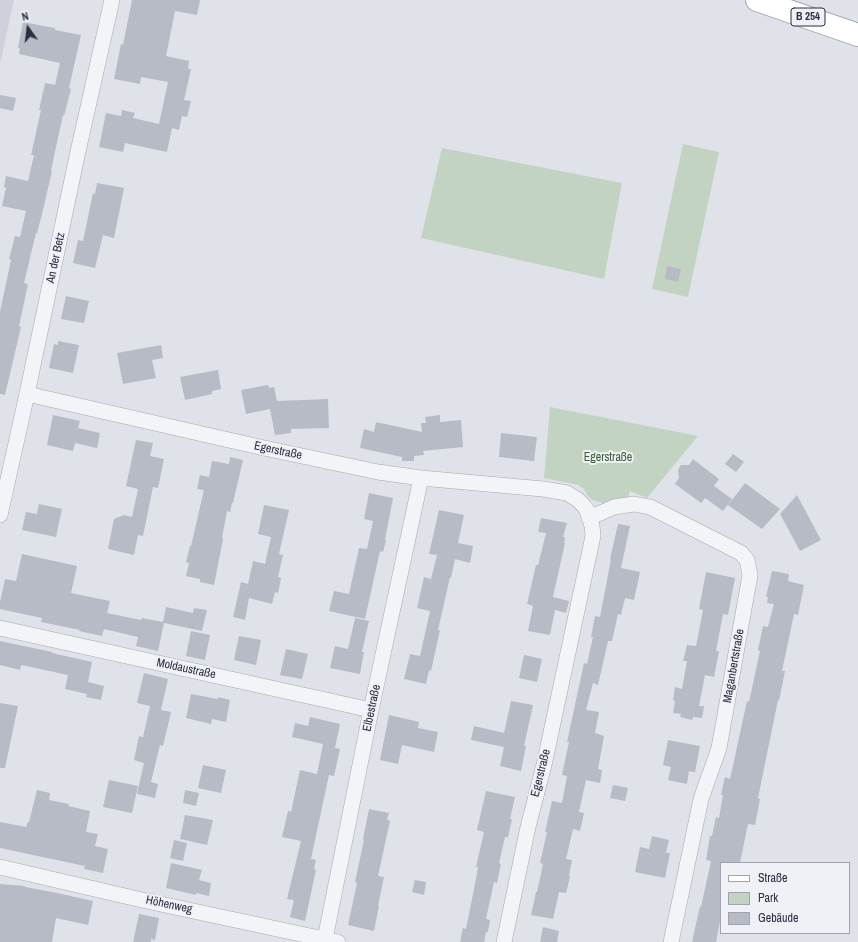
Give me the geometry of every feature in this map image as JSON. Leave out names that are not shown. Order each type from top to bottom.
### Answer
[{"type":"main road","name":"B 254","points":[[757,0],[858,35]]},
{"type":"street","name":"An der Betz","points":[[0,515],[112,0]]},
{"type":"street","name":"Egerstraße","points":[[27,394],[264,448],[378,472],[420,478],[543,489],[567,493],[584,506],[592,526],[593,536],[504,942]]},
{"type":"street","name":"Elbestraße","points":[[331,940],[371,710],[420,478]]},
{"type":"street","name":"Maganbertstraße","points":[[589,518],[614,507],[634,504],[650,507],[741,553],[747,560],[750,575],[719,748],[701,800],[671,942]]},
{"type":"street","name":"Moldaustraße","points":[[0,628],[371,710]]},
{"type":"street","name":"Höhenweg","points":[[0,867],[331,940]]},
{"type":"shaded area","points":[[0,0],[14,0],[0,64]]},
{"type":"green space","points":[[683,144],[719,152],[688,297],[652,289]]},
{"type":"green space","points":[[442,148],[622,183],[604,279],[421,238]]},
{"type":"green space","name":"Egerstraße","points":[[550,407],[698,436],[647,498],[630,491],[628,497],[621,501],[607,504],[592,500],[584,489],[578,485],[544,478]]},
{"type":"building","points":[[132,0],[200,0],[197,15],[175,11],[166,56],[189,61],[188,69],[191,69],[184,100],[191,101],[187,117],[182,116],[179,130],[172,128],[167,152],[125,143],[123,152],[99,147],[106,113],[121,116],[122,110],[135,113],[133,118],[159,124],[168,82],[141,77],[140,84],[114,79],[121,44],[123,45]]},
{"type":"building","points":[[23,22],[81,35],[69,88],[71,89],[64,116],[63,115],[52,171],[24,283],[28,284],[19,326],[21,327],[5,395],[0,394],[0,312],[11,260],[9,259],[15,236],[20,237],[26,211],[2,206],[6,188],[4,187],[6,176],[28,181],[34,155],[31,155],[41,110],[39,110],[45,83],[55,85],[60,63],[19,54],[20,48],[18,48]]},
{"type":"building","points":[[0,95],[16,98],[13,111],[0,108]]},
{"type":"building","points":[[97,183],[124,188],[114,238],[103,235],[95,268],[73,263],[78,240],[83,241],[93,193],[95,194]]},
{"type":"building","points":[[667,266],[681,269],[678,282],[665,279]]},
{"type":"building","points":[[66,296],[89,301],[84,323],[61,319]]},
{"type":"building","points":[[58,341],[79,345],[73,373],[49,368],[54,344],[58,345]]},
{"type":"building","points":[[161,345],[163,358],[152,360],[156,378],[123,384],[117,353]]},
{"type":"building","points":[[218,370],[221,389],[212,391],[212,394],[185,400],[180,377]]},
{"type":"building","points":[[268,385],[269,388],[274,387],[277,401],[328,399],[329,428],[291,429],[291,433],[275,435],[270,409],[246,414],[241,390]]},
{"type":"building","points":[[53,415],[80,421],[78,428],[100,433],[97,448],[75,443],[73,451],[47,445]]},
{"type":"building","points":[[440,415],[440,422],[461,420],[463,447],[423,451],[424,455],[414,456],[414,461],[402,461],[402,457],[360,448],[364,429],[374,432],[376,422],[422,432],[421,423],[426,423],[425,417]]},
{"type":"building","points":[[501,433],[537,437],[534,461],[499,457]]},
{"type":"building","points":[[136,440],[153,443],[150,456],[164,459],[158,488],[153,487],[143,536],[138,535],[134,555],[108,549],[114,519],[124,515],[132,517],[138,489],[126,486]]},
{"type":"building","points":[[733,454],[744,462],[736,472],[725,464]]},
{"type":"building","points":[[230,457],[243,460],[233,503],[230,512],[227,511],[214,585],[200,582],[200,579],[186,576],[189,563],[186,562],[204,490],[197,489],[200,475],[209,477],[212,461],[229,464]]},
{"type":"building","points":[[693,459],[719,479],[714,486],[732,499],[723,511],[705,498],[701,503],[675,484],[679,478],[678,470],[681,465],[689,465]]},
{"type":"building","points":[[745,483],[780,509],[762,529],[728,505]]},
{"type":"building","points":[[369,493],[393,498],[386,540],[383,552],[380,551],[365,619],[329,611],[334,591],[349,594],[359,548],[367,549],[373,521],[364,519]]},
{"type":"building","points":[[797,495],[821,540],[800,551],[780,514]]},
{"type":"building","points":[[39,504],[62,509],[56,537],[22,530],[26,512],[37,514]]},
{"type":"building","points":[[264,505],[289,510],[279,554],[283,555],[278,577],[281,578],[278,593],[275,592],[272,604],[249,598],[245,620],[233,617],[241,582],[248,584],[253,561],[265,564],[271,537],[258,534]]},
{"type":"building","points":[[439,510],[464,515],[458,543],[473,546],[470,563],[455,559],[438,630],[440,630],[431,671],[429,670],[426,684],[404,679],[410,654],[420,656],[430,611],[417,608],[424,577],[431,579],[437,555],[429,554]]},
{"type":"building","points":[[541,518],[567,523],[563,537],[565,537],[565,543],[553,597],[569,601],[566,613],[555,610],[550,635],[528,631],[533,606],[527,604],[536,565],[538,565],[546,533],[538,532]]},
{"type":"building","points":[[618,524],[630,526],[621,568],[640,572],[634,600],[625,598],[621,615],[618,614],[612,641],[608,641],[598,685],[593,683],[586,710],[599,712],[595,733],[604,736],[598,769],[602,770],[600,783],[586,780],[579,812],[584,813],[580,831],[573,829],[566,859],[572,860],[570,877],[566,893],[559,892],[553,919],[531,915],[543,864],[540,863],[552,801],[562,803],[567,776],[562,775],[569,742],[567,742],[584,663],[587,664],[593,637],[591,637],[595,616],[600,617],[610,559]]},
{"type":"building","points":[[22,554],[77,566],[71,593],[110,601],[107,613],[141,620],[142,618],[163,622],[166,607],[193,613],[194,608],[207,610],[202,631],[164,623],[158,651],[136,646],[138,637],[104,629],[102,636],[41,622],[42,618],[0,609],[5,579],[16,581]]},
{"type":"building","points":[[772,571],[789,574],[788,581],[804,585],[798,615],[794,614],[782,671],[785,671],[758,798],[760,799],[755,825],[748,824],[740,862],[720,862],[720,921],[716,942],[692,942],[711,861],[706,860],[710,836],[712,836],[716,817],[719,818],[723,795],[721,795],[725,777],[730,779],[747,701],[749,702],[760,651],[758,650],[763,626],[768,627],[774,604],[767,603],[768,597],[766,597]]},
{"type":"building","points":[[706,572],[735,578],[728,615],[723,614],[716,651],[719,651],[714,677],[705,675],[699,706],[704,706],[702,718],[693,717],[692,720],[680,717],[681,714],[673,713],[675,701],[673,700],[675,687],[682,689],[687,661],[683,661],[687,645],[696,646],[703,610],[699,609]]},
{"type":"building","points":[[355,618],[369,621],[362,652],[364,652],[360,674],[330,668],[335,646],[348,649]]},
{"type":"building","points":[[191,631],[210,635],[205,660],[186,656]]},
{"type":"building","points":[[239,636],[261,640],[256,665],[234,660]]},
{"type":"building","points":[[0,641],[92,662],[88,682],[104,686],[101,700],[86,697],[87,694],[65,689],[68,675],[21,665],[20,670],[0,665]]},
{"type":"building","points":[[286,649],[308,654],[302,679],[280,675]]},
{"type":"building","points":[[524,655],[542,659],[537,682],[519,678]]},
{"type":"building","points":[[144,673],[168,679],[161,710],[171,712],[163,746],[160,745],[151,782],[158,784],[155,798],[137,794],[144,763],[134,760],[139,736],[143,737],[150,706],[137,703]]},
{"type":"building","points":[[191,694],[230,700],[226,722],[212,719],[211,724],[186,718]]},
{"type":"building","points":[[511,701],[533,705],[524,746],[526,746],[521,771],[500,766],[504,747],[471,740],[474,726],[504,733]]},
{"type":"building","points":[[0,703],[18,706],[5,768],[0,768]]},
{"type":"building","points":[[389,715],[419,722],[418,728],[438,732],[434,752],[402,745],[398,764],[380,760]]},
{"type":"building","points":[[310,717],[340,724],[335,748],[340,749],[334,776],[329,775],[311,859],[316,860],[314,869],[316,870],[305,921],[290,917],[294,900],[287,899],[301,841],[282,837],[288,811],[291,812],[300,770],[317,774],[323,744],[292,737],[295,723],[308,726]]},
{"type":"building","points":[[668,740],[700,746],[695,772],[689,771],[687,784],[668,780],[671,767],[663,765]]},
{"type":"building","points":[[203,765],[226,770],[221,793],[198,788]]},
{"type":"building","points":[[109,780],[138,786],[132,813],[103,807]]},
{"type":"building","points":[[613,785],[628,788],[625,801],[610,798]]},
{"type":"building","points":[[37,790],[50,793],[49,800],[69,804],[68,806],[90,811],[86,832],[98,834],[95,846],[108,849],[103,873],[84,869],[85,866],[0,848],[0,822],[26,827],[29,822]]},
{"type":"building","points":[[185,790],[199,793],[196,806],[183,803]]},
{"type":"building","points":[[486,791],[515,797],[510,819],[512,819],[508,837],[505,837],[499,863],[501,864],[497,883],[494,882],[486,919],[490,920],[488,932],[486,932],[484,942],[460,942],[463,928],[466,929],[476,879],[478,867],[476,867],[484,832],[477,830]]},
{"type":"building","points":[[369,809],[389,813],[387,820],[390,821],[378,876],[384,877],[374,931],[348,925],[357,883],[355,882]]},
{"type":"building","points":[[185,815],[213,820],[207,845],[180,839]]},
{"type":"building","points":[[652,836],[669,840],[666,853],[670,853],[665,878],[635,872],[640,847],[649,849]]},
{"type":"building","points":[[174,840],[187,843],[183,861],[170,858]]},
{"type":"building","points":[[171,863],[202,870],[199,880],[211,883],[209,896],[196,893],[196,895],[166,888]]},
{"type":"building","points":[[415,880],[426,882],[424,895],[412,892]]},
{"type":"building","points":[[0,884],[25,886],[93,901],[88,925],[56,918],[52,942],[0,942]]},
{"type":"building","points":[[139,914],[159,918],[155,940],[151,939],[151,942],[133,942]]},
{"type":"building","points":[[543,927],[559,931],[557,942],[540,942]]}]
